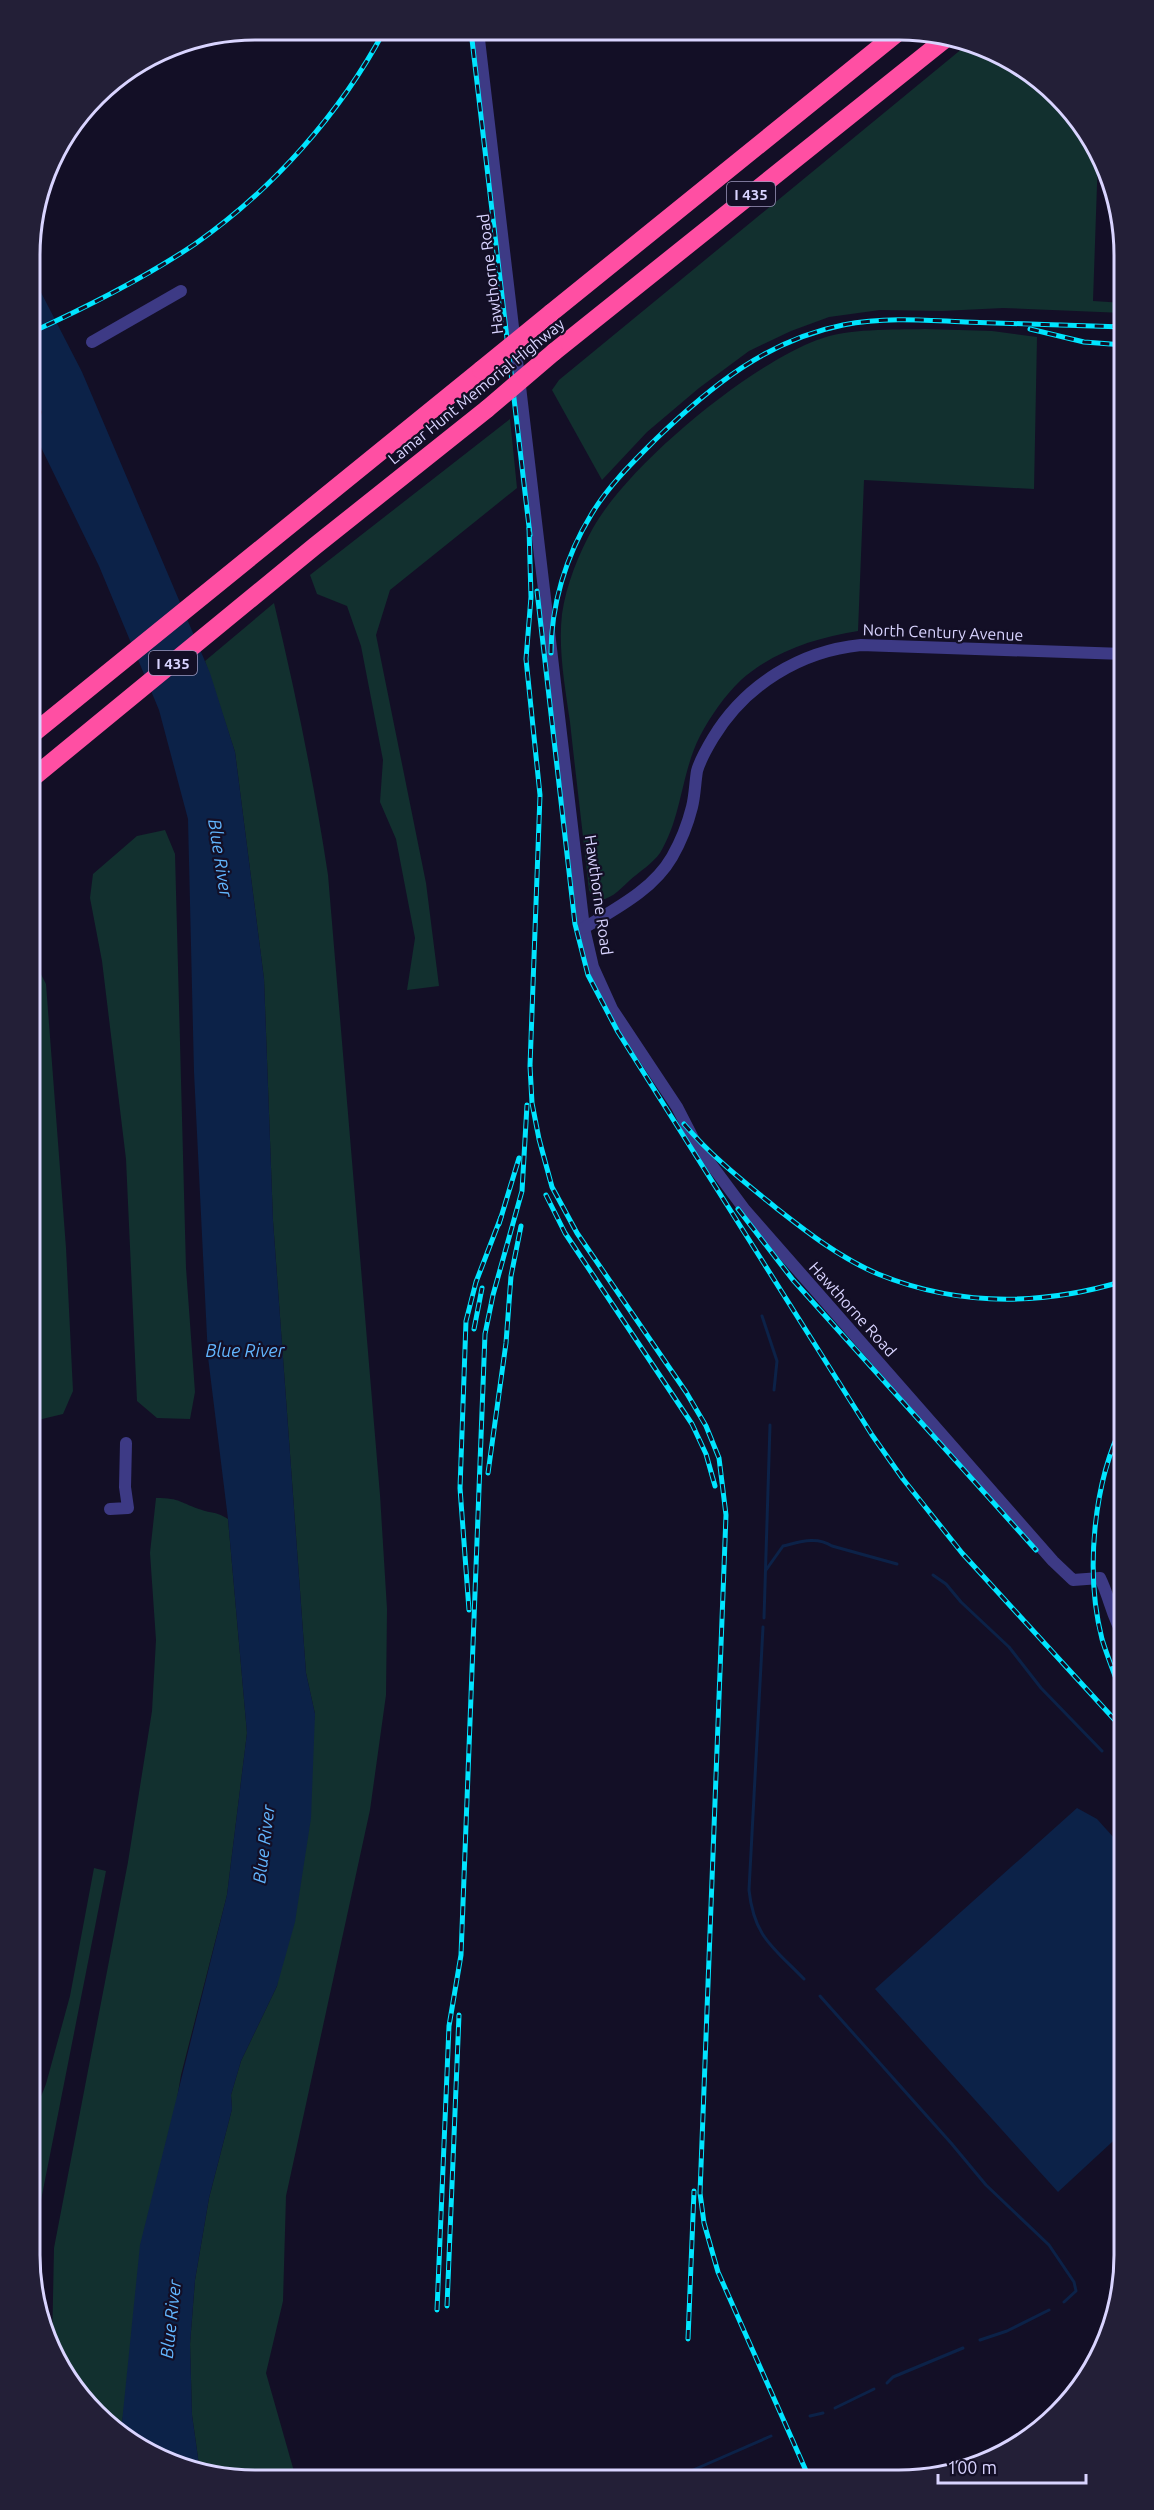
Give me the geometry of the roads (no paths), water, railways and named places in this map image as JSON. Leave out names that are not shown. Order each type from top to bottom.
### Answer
[{"type":"highway","name":"Lamar Hunt Memorial Highway","points":[[40,728],[889,40]]},
{"type":"highway","name":"Lamar Hunt Memorial Highway","points":[[40,772],[554,352],[938,44]]},
{"type":"street","name":"Hawthorne Road","points":[[479,41],[584,928],[593,967],[612,1009],[676,1107],[696,1144],[745,1210],[1053,1561],[1073,1580],[1100,1578],[1108,1594],[1114,1622]]},
{"type":"street","points":[[92,342],[182,291]]},
{"type":"street","name":"North Century Avenue","points":[[584,928],[610,913],[662,872],[673,856],[692,808],[698,769],[719,729],[731,712],[754,689],[801,660],[843,646],[861,645],[1114,654]]},
{"type":"street","points":[[110,1509],[128,1508],[125,1487],[126,1443]]},
{"type":"water","name":"Blue River","points":[[40,290],[82,372],[210,673],[235,752],[264,979],[273,1221],[306,1673],[315,1714],[311,1818],[295,1922],[277,1986],[241,2061],[231,2095],[232,2109],[209,2198],[195,2280],[190,2344],[192,2415],[199,2462],[148,2441],[122,2422],[140,2245],[227,1895],[247,1733],[228,1519],[208,1357],[194,1072],[188,819],[159,710],[99,566],[40,445],[42,412],[40,408]]},
{"type":"water","points":[[1077,1808],[1097,1819],[1114,1838],[1114,2140],[1058,2192],[875,1989]]},
{"type":"waterway","points":[[762,1316],[777,1361],[774,1390]]},
{"type":"waterway","points":[[764,1618],[770,1425]]},
{"type":"waterway","points":[[766,1570],[783,1546],[808,1541],[820,1541],[897,1564]]},
{"type":"waterway","points":[[933,1575],[946,1584],[961,1602],[1009,1647],[1041,1688],[1102,1751]]},
{"type":"waterway","points":[[763,1627],[749,1890],[755,1919],[760,1930],[774,1949],[804,1979]]},
{"type":"waterway","points":[[820,1996],[986,2185],[1049,2245],[1074,2282],[1076,2291],[1064,2302]]},
{"type":"waterway","points":[[980,2340],[1007,2331],[1049,2310]]},
{"type":"waterway","points":[[887,2383],[893,2377],[963,2348]]},
{"type":"waterway","points":[[835,2408],[874,2389]]},
{"type":"waterway","points":[[810,2416],[823,2413]]},
{"type":"waterway","points":[[693,2470],[771,2436]]},
{"type":"railway","points":[[40,328],[94,303],[155,269],[195,244],[251,200],[277,175],[325,121],[347,92],[378,41]]},
{"type":"railway","points":[[472,41],[530,535]]},
{"type":"railway","points":[[551,653],[557,599],[567,564],[582,531],[598,504],[629,466],[697,401],[741,368],[765,354],[815,332],[873,321],[919,320],[1114,327]]},
{"type":"railway","points":[[1030,329],[1084,342],[1114,344]]},
{"type":"railway","points":[[529,528],[531,597],[526,659],[540,795],[530,1066],[532,1103],[552,1187],[577,1233],[686,1392],[706,1426],[719,1458],[726,1515],[700,2193],[704,2223],[718,2272],[806,2470]]},
{"type":"railway","points":[[537,591],[575,924],[588,975],[618,1032],[872,1435],[903,1479],[962,1553],[1114,1719]]},
{"type":"railway","points":[[437,2310],[449,2026],[461,1955],[485,1334],[493,1295],[522,1191],[527,1105]]},
{"type":"railway","points":[[684,1124],[728,1168],[787,1216],[837,1252],[878,1274],[939,1293],[1000,1299],[1062,1295],[1114,1284]]},
{"type":"railway","points":[[499,1224],[519,1158]]},
{"type":"railway","points":[[546,1195],[565,1233],[692,1424],[706,1454],[715,1486]]},
{"type":"railway","points":[[738,1209],[793,1280],[1036,1550]]},
{"type":"railway","points":[[469,1610],[460,1488],[466,1321],[476,1282],[501,1217]]},
{"type":"railway","points":[[488,1473],[506,1343],[511,1276],[521,1226]]},
{"type":"railway","points":[[474,1329],[482,1288]]},
{"type":"railway","points":[[1114,1444],[1099,1500],[1093,1557],[1097,1613],[1102,1639],[1114,1673]]},
{"type":"railway","points":[[447,2306],[459,2015]]},
{"type":"railway","points":[[688,2339],[694,2191]]}]
